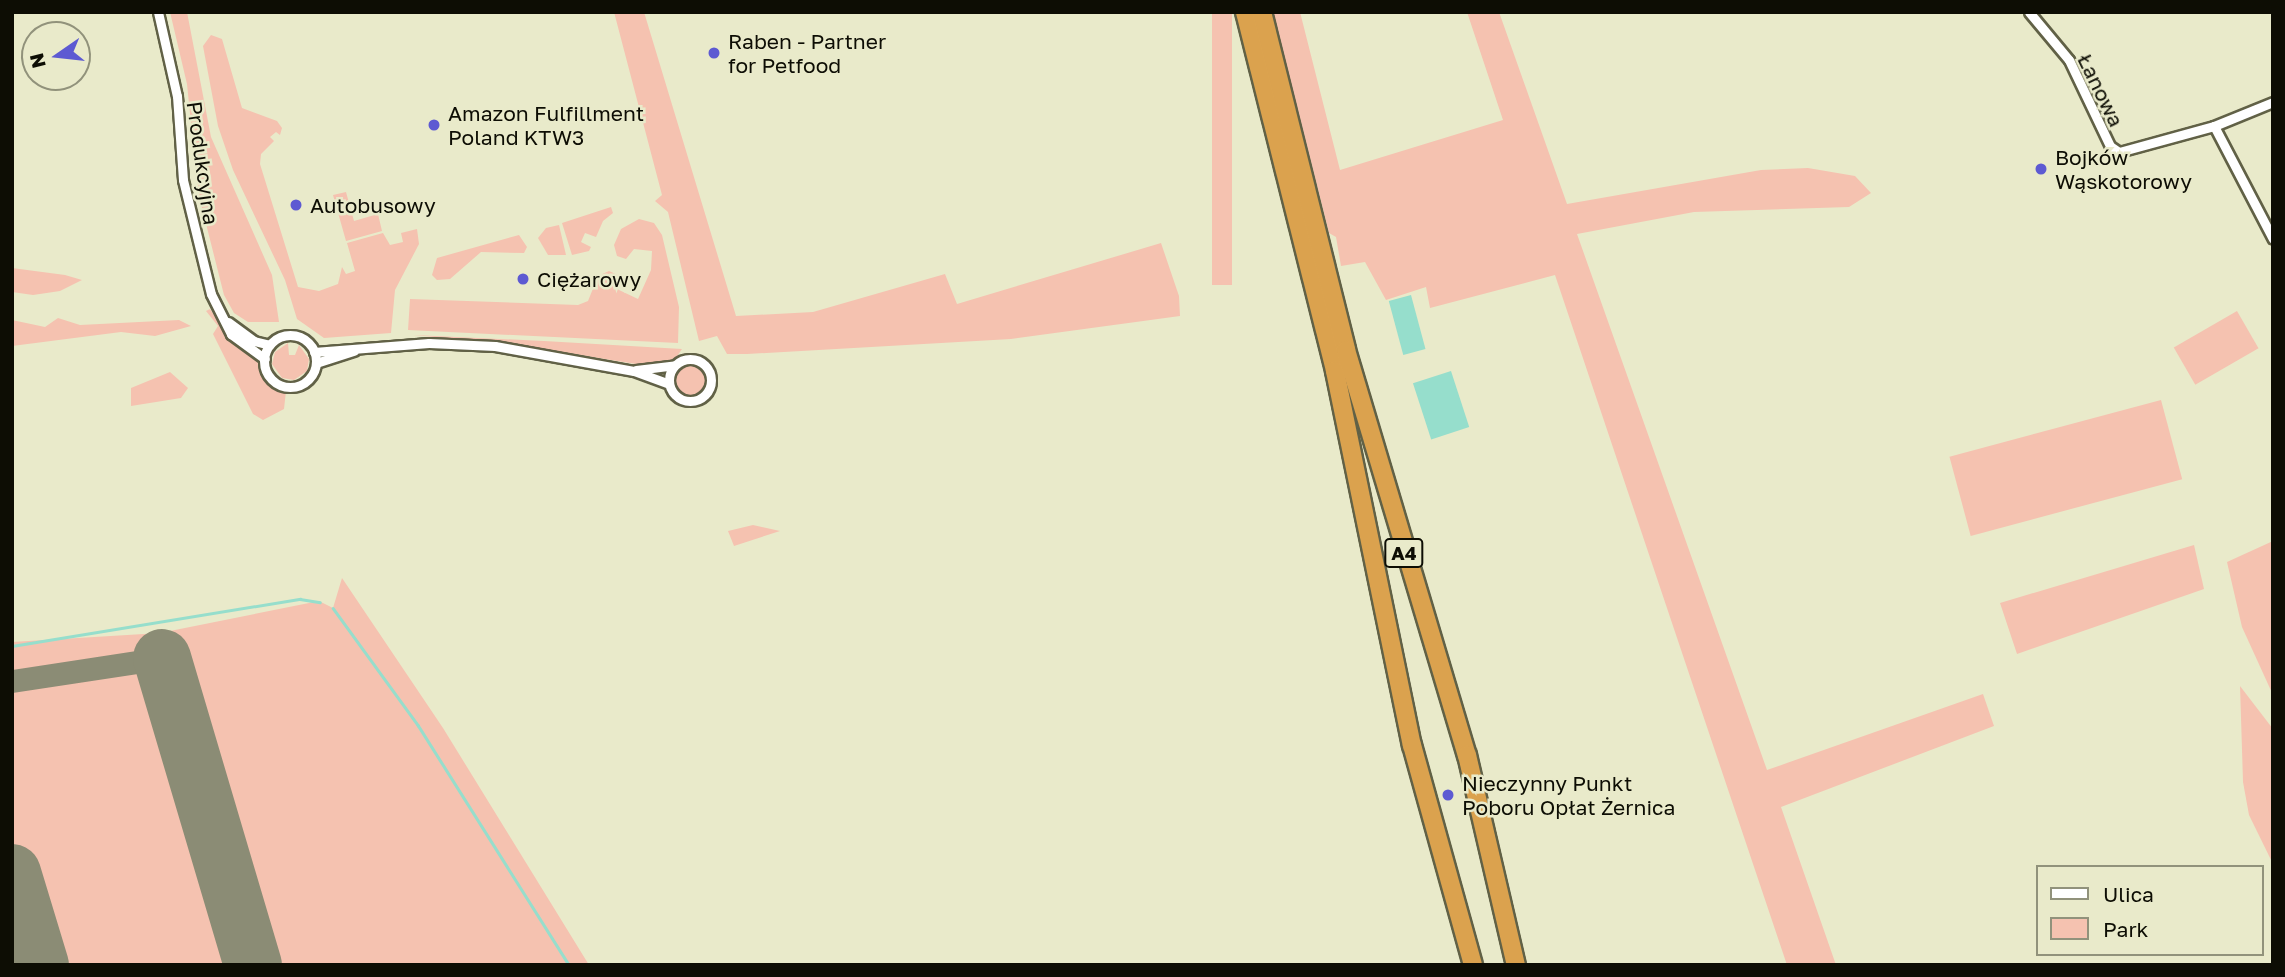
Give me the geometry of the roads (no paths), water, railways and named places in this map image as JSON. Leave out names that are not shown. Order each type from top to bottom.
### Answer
[{"type":"highway","name":"A4","points":[[1245,12],[1325,294],[1467,755],[1516,965]]},
{"type":"highway","name":"A4","points":[[1262,12],[1319,271]]},
{"type":"highway","name":"A4","points":[[1325,294],[1412,745],[1473,965]]},
{"type":"street","name":"Produkcyjna","points":[[158,12],[177,96],[192,223],[221,317],[239,342],[265,359]]},
{"type":"street","name":"Łanowa","points":[[2029,12],[2068,60],[2114,150],[2126,153],[2214,126],[2273,102]]},
{"type":"street","points":[[2214,126],[2273,239]]},
{"type":"street","points":[[221,317],[254,341],[270,345],[294,336],[314,352],[316,363],[308,380],[285,386],[270,377],[265,359],[270,345]]},
{"type":"street","points":[[314,352],[461,343],[634,370],[669,384],[675,396],[687,401],[699,400],[710,387],[710,375],[700,361],[688,359],[675,365],[634,370]]},
{"type":"street","points":[[316,363],[359,349]]},
{"type":"street","points":[[669,384],[675,365]]},
{"type":"water","points":[[1411,295],[1425,349],[1403,355],[1389,301]]},
{"type":"water","points":[[1451,371],[1469,427],[1431,439],[1413,383]]},
{"type":"waterway","points":[[12,646],[300,599],[320,602]]},
{"type":"waterway","points":[[333,608],[418,725],[569,965]]},
{"type":"place","name":"Raben - Partner for Petfood","points":[[714,53]]},
{"type":"place","name":"Amazon Fulfillment Poland KTW3","points":[[434,125]]},
{"type":"place","name":"Bojków Wąskotorowy","points":[[2041,169]]},
{"type":"place","name":"Autobusowy","points":[[296,205]]},
{"type":"place","name":"Ciężarowy","points":[[523,279]]},
{"type":"place","name":"Nieczynny Punkt Poboru Opłat Żernica","points":[[1448,795]]}]
